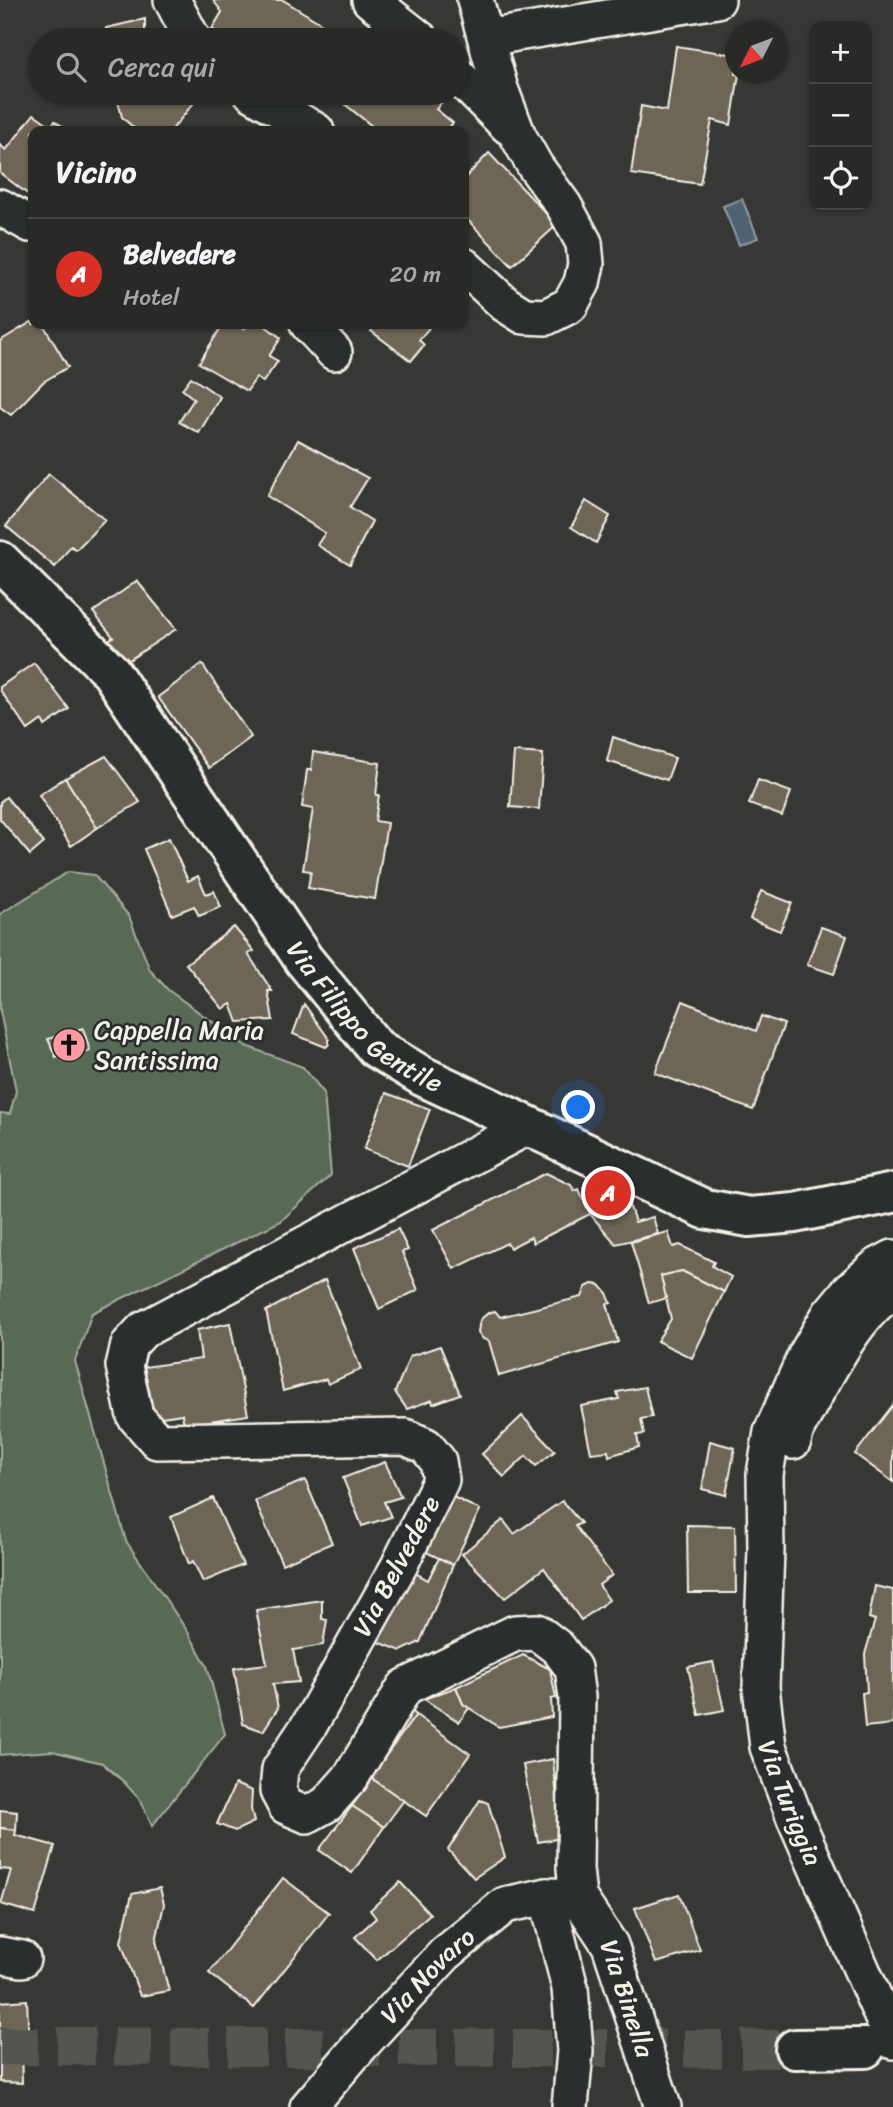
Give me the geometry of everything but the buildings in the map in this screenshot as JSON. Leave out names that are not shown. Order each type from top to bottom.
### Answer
[{"type":"main road","name":"Via Filippo Gentile","points":[[0,561],[111,673],[304,960],[376,1048],[422,1076],[705,1209],[749,1217],[783,1214],[893,1193]]},
{"type":"main road","points":[[795,2049],[879,2045]]},
{"type":"street","points":[[172,0],[187,28]]},
{"type":"street","points":[[370,0],[406,28]]},
{"type":"street","points":[[469,271],[505,304],[524,316],[546,317],[570,306],[582,283],[586,264],[584,243],[564,206],[535,166],[518,136],[499,89],[475,0]]},
{"type":"street","points":[[486,38],[717,0]]},
{"type":"street","points":[[469,87],[518,136]]},
{"type":"street","points":[[272,105],[308,126]]},
{"type":"street","points":[[0,206],[28,223]]},
{"type":"street","points":[[313,329],[334,352]]},
{"type":"street","name":"Via Belvedere","points":[[529,1126],[143,1330],[129,1345],[124,1366],[135,1416],[157,1441],[405,1437],[426,1446],[438,1461],[441,1480],[392,1578],[310,1724],[280,1769],[278,1791],[286,1806],[307,1815],[327,1804],[351,1777],[405,1687],[515,1633],[537,1632],[558,1648],[573,1668],[577,1697],[575,1869],[563,1896]]},
{"type":"street","name":"Via Turiggia","points":[[879,2045],[768,1746],[761,1687],[766,1550],[765,1474],[772,1432],[806,1355],[830,1314],[849,1291],[876,1267],[893,1258]]},
{"type":"street","name":"Via Turiggia","points":[[766,1550],[796,1429],[855,1327],[882,1298],[893,1292]]},
{"type":"street","points":[[563,1896],[575,2051],[570,2107]]},
{"type":"street","name":"Via Novaro","points":[[307,2107],[445,1954],[506,1905],[563,1896]]},
{"type":"street","name":"Via Binella","points":[[563,1896],[610,1945],[663,2107]]},
{"type":"green space","points":[[68,872],[94,875],[129,916],[150,970],[168,990],[246,1046],[303,1067],[324,1093],[331,1175],[281,1221],[92,1313],[75,1361],[126,1541],[188,1632],[207,1666],[225,1734],[152,1826],[141,1801],[102,1763],[52,1751],[0,1755],[0,1113],[10,1114],[16,1091],[0,1011],[0,914]]},
{"type":"water","points":[[742,199],[758,238],[739,245],[723,206]]},
{"type":"tunnel","points":[[0,2046],[795,2049]]},
{"type":"place","name":"Cappella Maria Santissima","points":[[69,1045]]},
{"type":"place","name":"Belvedere","points":[[608,1193]]}]
